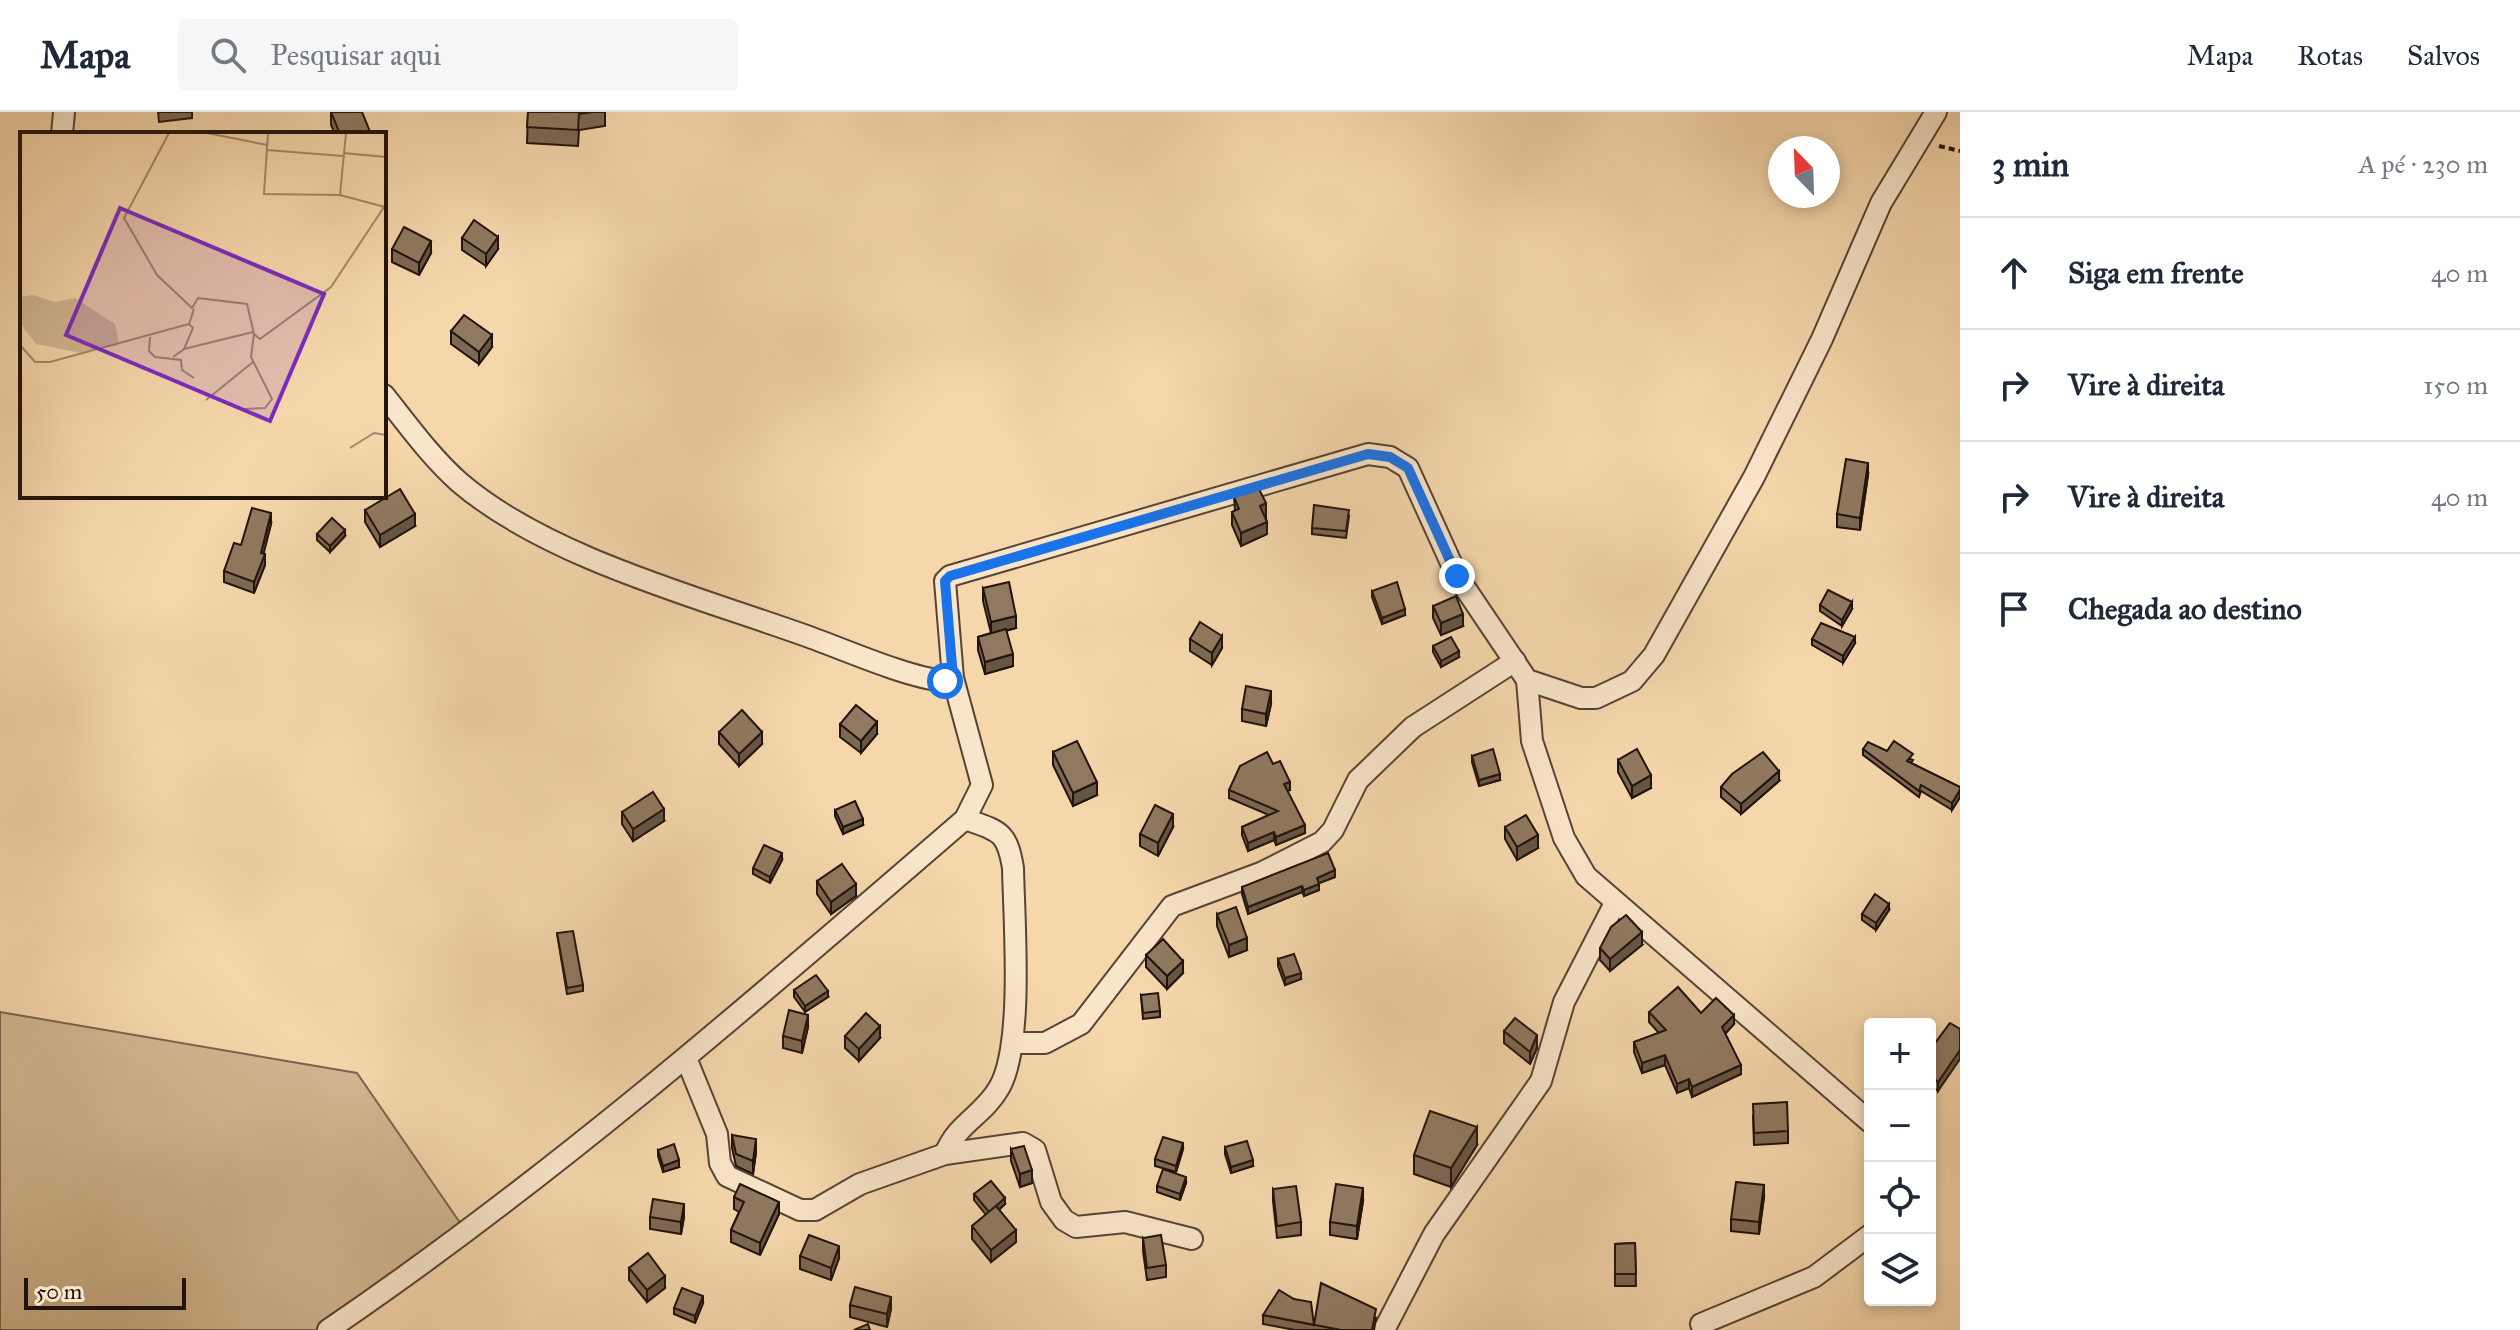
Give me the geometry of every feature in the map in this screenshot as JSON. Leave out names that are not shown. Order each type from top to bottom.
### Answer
[{"type":"street","points":[[62,132],[64,112]]},
{"type":"street","points":[[1527,680],[1581,698],[1596,698],[1632,681],[1654,655],[1754,477],[1822,339],[1881,203],[1936,112]]},
{"type":"street","points":[[386,397],[435,458],[462,484],[534,531],[583,554],[710,602],[935,680],[953,678]]},
{"type":"street","points":[[328,1330],[505,1201],[686,1058],[965,819],[982,785],[953,678],[945,581],[950,576],[1368,454],[1390,457],[1408,468],[1457,576],[1527,680],[1532,741],[1564,838],[1586,876],[1864,1117]]},
{"type":"street","points":[[1013,1043],[1045,1043],[1081,1024],[1172,906],[1263,872],[1322,842],[1333,830],[1358,780],[1413,727],[1515,661]]},
{"type":"street","points":[[945,1154],[961,1125],[978,1114],[1000,1087],[1013,1043],[1013,893],[1009,842],[997,831],[965,819]]},
{"type":"street","points":[[1384,1330],[1434,1234],[1541,1081],[1564,1002],[1615,903]]},
{"type":"street","points":[[686,1058],[717,1134],[720,1163],[727,1176],[800,1210],[815,1210],[860,1184],[945,1154],[1030,1145],[1035,1150],[1051,1202],[1064,1220],[1076,1227],[1125,1222],[1192,1239]]},
{"type":"street","points":[[1701,1324],[1814,1277],[1864,1240]]},
{"type":"shaded area","points":[[0,1012],[357,1073],[465,1230],[328,1330],[0,1330]]},
{"type":"building","points":[[331,112],[362,112],[370,132],[339,132]]},
{"type":"building","points":[[528,112],[593,112],[579,114],[578,130],[527,127]]},
{"type":"building","points":[[474,220],[498,237],[486,254],[462,238]]},
{"type":"building","points":[[404,227],[431,241],[419,263],[392,249]]},
{"type":"building","points":[[464,315],[492,335],[479,352],[451,331]]},
{"type":"building","points":[[1846,459],[1868,463],[1860,518],[1837,514]]},
{"type":"building","points":[[1258,487],[1266,503],[1260,506],[1267,522],[1241,533],[1232,512],[1239,509],[1234,497]]},
{"type":"building","points":[[400,489],[415,514],[380,535],[365,510]]},
{"type":"building","points":[[1314,505],[1349,510],[1346,531],[1312,528]]},
{"type":"building","points":[[252,508],[271,513],[261,553],[265,554],[254,582],[224,571],[234,543],[241,545]]},
{"type":"building","points":[[332,518],[345,530],[330,546],[317,534]]},
{"type":"building","points":[[1009,582],[1016,616],[991,622],[983,588]]},
{"type":"building","points":[[1397,582],[1405,609],[1382,618],[1372,591]]},
{"type":"building","points":[[1828,590],[1852,602],[1842,620],[1820,605]]},
{"type":"building","points":[[1456,596],[1463,614],[1441,623],[1433,606]]},
{"type":"building","points":[[1200,622],[1222,636],[1212,653],[1190,639]]},
{"type":"building","points":[[1821,623],[1855,637],[1843,656],[1812,639]]},
{"type":"building","points":[[1006,629],[1013,654],[985,662],[978,637]]},
{"type":"building","points":[[1451,637],[1459,651],[1441,661],[1433,646]]},
{"type":"building","points":[[1246,686],[1271,691],[1266,714],[1242,709]]},
{"type":"building","points":[[856,705],[877,722],[861,741],[840,724]]},
{"type":"building","points":[[742,710],[762,732],[739,754],[719,732]]},
{"type":"building","points":[[1077,741],[1097,782],[1073,793],[1053,752]]},
{"type":"building","points":[[1894,741],[1913,754],[1907,761],[1960,787],[1952,803],[1921,785],[1919,791],[1863,749],[1868,742],[1887,751]]},
{"type":"building","points":[[1493,749],[1500,774],[1479,780],[1472,756]]},
{"type":"building","points":[[1637,749],[1651,775],[1632,786],[1618,760]]},
{"type":"building","points":[[1267,752],[1273,764],[1280,761],[1290,782],[1284,784],[1305,825],[1276,837],[1274,832],[1248,843],[1242,827],[1278,811],[1229,790],[1240,766]]},
{"type":"building","points":[[1763,752],[1779,771],[1741,804],[1721,787],[1732,774]]},
{"type":"building","points":[[653,792],[664,809],[633,829],[622,812]]},
{"type":"building","points":[[855,801],[863,819],[843,827],[835,810]]},
{"type":"building","points":[[1155,805],[1173,814],[1158,843],[1140,834]]},
{"type":"building","points":[[1526,815],[1538,835],[1517,847],[1505,827]]},
{"type":"building","points":[[764,845],[782,853],[770,877],[753,868]]},
{"type":"building","points":[[1328,853],[1335,870],[1317,878],[1319,884],[1304,890],[1302,886],[1248,907],[1242,887]]},
{"type":"building","points":[[842,864],[856,884],[831,902],[817,881]]},
{"type":"building","points":[[1875,894],[1889,904],[1876,923],[1862,914]]},
{"type":"building","points":[[1236,907],[1247,938],[1229,945],[1217,914]]},
{"type":"building","points":[[1626,915],[1642,932],[1610,959],[1600,948],[1611,927]]},
{"type":"building","points":[[573,931],[583,985],[567,988],[557,933]]},
{"type":"building","points":[[1163,939],[1183,961],[1167,976],[1146,955]]},
{"type":"building","points":[[1294,954],[1301,973],[1285,978],[1278,959]]},
{"type":"building","points":[[816,975],[828,991],[805,1006],[794,990]]},
{"type":"building","points":[[1678,987],[1701,1013],[1716,998],[1734,1015],[1722,1027],[1741,1065],[1692,1087],[1689,1079],[1677,1084],[1665,1055],[1642,1063],[1634,1042],[1666,1030],[1649,1012]]},
{"type":"building","points":[[1158,993],[1160,1011],[1143,1013],[1141,995]]},
{"type":"building","points":[[789,1010],[808,1015],[802,1041],[783,1036]]},
{"type":"building","points":[[866,1013],[880,1026],[859,1049],[845,1036]]},
{"type":"building","points":[[1515,1018],[1537,1035],[1530,1052],[1504,1031]]},
{"type":"building","points":[[1950,1023],[1960,1029],[1960,1050],[1938,1082],[1936,1080],[1936,1042]]},
{"type":"building","points":[[1787,1102],[1788,1131],[1754,1133],[1753,1104]]},
{"type":"building","points":[[1430,1111],[1477,1127],[1451,1168],[1414,1155]]},
{"type":"building","points":[[732,1135],[756,1139],[753,1161],[736,1154]]},
{"type":"building","points":[[1163,1137],[1183,1143],[1176,1166],[1155,1159]]},
{"type":"building","points":[[1247,1141],[1253,1160],[1231,1167],[1225,1147]]},
{"type":"building","points":[[674,1144],[679,1160],[663,1166],[658,1150]]},
{"type":"building","points":[[1024,1146],[1032,1170],[1020,1174],[1011,1149]]},
{"type":"building","points":[[1163,1169],[1186,1177],[1180,1194],[1157,1186]]},
{"type":"building","points":[[991,1181],[1005,1198],[989,1212],[974,1194]]},
{"type":"building","points":[[1736,1182],[1764,1185],[1759,1222],[1731,1219]]},
{"type":"building","points":[[740,1184],[779,1202],[760,1243],[731,1230],[744,1202],[734,1197]]},
{"type":"building","points":[[1336,1184],[1363,1188],[1357,1226],[1330,1222]]},
{"type":"building","points":[[1296,1186],[1301,1222],[1277,1226],[1273,1189]]},
{"type":"building","points":[[653,1199],[684,1204],[681,1222],[650,1217]]},
{"type":"building","points":[[996,1206],[1016,1230],[991,1250],[972,1226]]},
{"type":"building","points":[[809,1235],[839,1246],[831,1268],[800,1256]]},
{"type":"building","points":[[1161,1235],[1166,1265],[1147,1268],[1143,1238]]},
{"type":"building","points":[[1635,1243],[1636,1274],[1615,1274],[1615,1244]]},
{"type":"building","points":[[648,1253],[665,1276],[647,1290],[629,1268]]},
{"type":"building","points":[[1321,1283],[1376,1309],[1372,1330],[1341,1330],[1314,1325]]},
{"type":"building","points":[[855,1287],[891,1297],[887,1314],[850,1305]]},
{"type":"building","points":[[682,1288],[703,1296],[695,1316],[674,1308]]},
{"type":"building","points":[[1279,1290],[1294,1299],[1311,1302],[1314,1325],[1263,1315]]},
{"type":"building","points":[[868,1324],[870,1330],[854,1330]]},
{"type":"route","points":[[945,681],[953,678],[946,578],[1368,454],[1390,457],[1408,468],[1457,576]]}]
